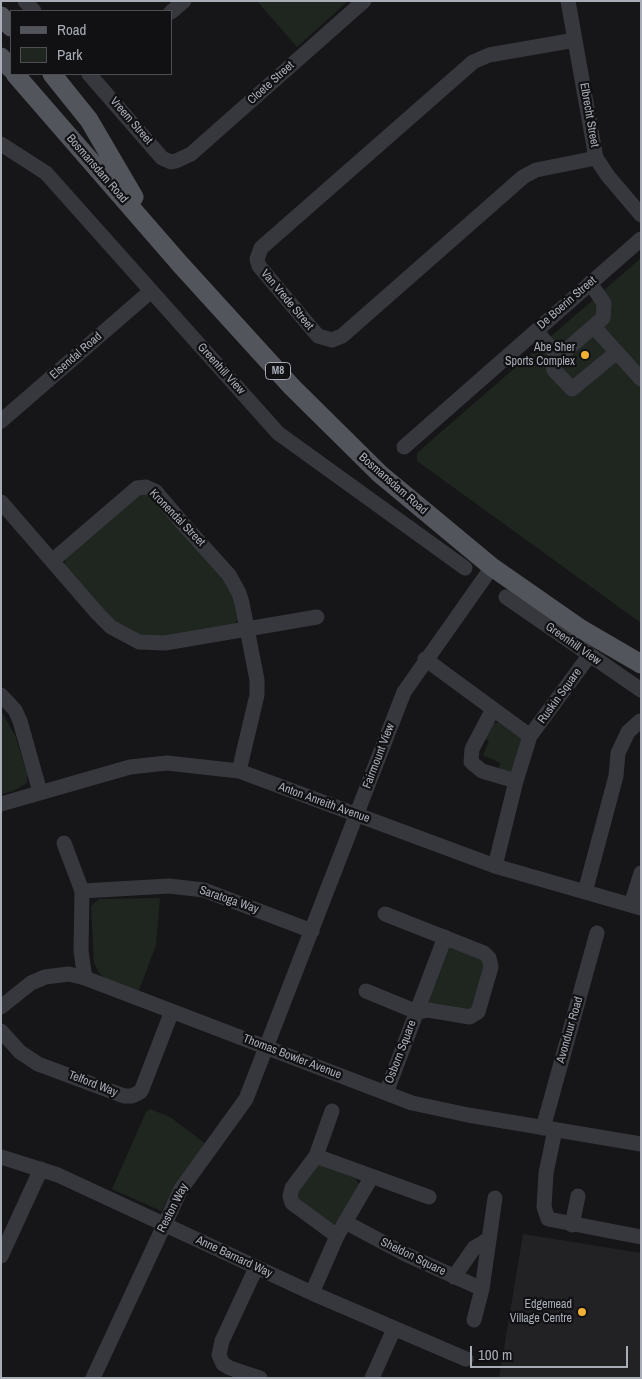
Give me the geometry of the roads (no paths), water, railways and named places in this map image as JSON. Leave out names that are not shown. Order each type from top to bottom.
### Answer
[{"type":"main road","points":[[1,16],[10,26]]},
{"type":"main road","points":[[1,57],[10,68]]},
{"type":"main road","name":"Bosmansdam Road","points":[[16,75],[180,264],[332,428],[380,474],[492,567],[581,629],[641,664]]},
{"type":"main road","name":"Bosmansdam Road","points":[[53,75],[89,120],[131,193],[180,264]]},
{"type":"street","points":[[172,11],[184,1]]},
{"type":"street","name":"Cloete Street","points":[[176,161],[191,154],[364,1]]},
{"type":"street","name":"Elbrecht Street","points":[[568,1],[596,158],[608,176],[641,215]]},
{"type":"street","name":"Van Vrede Street","points":[[575,40],[489,55],[473,62],[261,248],[258,254],[259,266],[318,336],[332,340],[342,336],[523,177],[536,170],[596,158]]},
{"type":"street","name":"Vreem Street","points":[[94,75],[162,158],[171,162],[176,161]]},
{"type":"street","name":"Greenhill View","points":[[1,144],[46,173],[278,433],[465,568]]},
{"type":"street","name":"De Boerin Street","points":[[404,448],[641,239]]},
{"type":"street","points":[[590,283],[605,308],[603,318],[559,357],[553,364],[554,370],[571,389],[576,388],[617,352]]},
{"type":"street","name":"Elsendal Road","points":[[1,422],[150,291]]},
{"type":"street","points":[[594,327],[641,379]]},
{"type":"street","points":[[536,331],[559,357]]},
{"type":"street","name":"Kronendal Street","points":[[52,561],[132,490],[141,487],[155,491],[229,575],[240,592],[248,630],[257,695],[239,771]]},
{"type":"street","points":[[1,502],[111,627],[139,642],[165,643],[317,617]]},
{"type":"street","name":"Fairmount View","points":[[267,1047],[404,692],[492,567]]},
{"type":"street","name":"Greenhill View","points":[[506,597],[589,656],[641,690]]},
{"type":"street","name":"Ruskin Square","points":[[495,866],[516,781],[530,736],[589,656]]},
{"type":"street","name":"Ruskin Square","points":[[425,660],[530,736]]},
{"type":"street","points":[[1,695],[15,710],[20,721],[40,792]]},
{"type":"street","points":[[493,709],[472,749],[471,762],[482,771],[516,781]]},
{"type":"street","points":[[585,892],[616,776],[618,753],[628,732],[640,721]]},
{"type":"street","name":"Anton Anreith Avenue","points":[[1,804],[130,767],[167,764],[239,771],[495,866],[636,907]]},
{"type":"street","points":[[1,1007],[31,983],[45,977],[60,974],[85,978],[81,951],[82,891],[64,843]]},
{"type":"street","points":[[636,907],[641,873]]},
{"type":"street","name":"Saratoga Way","points":[[82,891],[169,886],[204,890],[312,931]]},
{"type":"street","name":"Osborn Square","points":[[366,991],[417,1012],[428,1010],[470,1017],[476,1014],[482,1004],[491,967],[489,958],[484,953],[385,914]]},
{"type":"street","name":"Avonduur Road","points":[[572,1225],[549,1221],[544,1207],[549,1129],[597,933]]},
{"type":"street","name":"Osborn Square","points":[[386,1093],[445,938]]},
{"type":"street","name":"Thomas Bowler Avenue","points":[[85,978],[386,1093],[436,1109],[641,1144]]},
{"type":"street","name":"Telford Way","points":[[1,1031],[20,1052],[38,1064],[124,1096],[132,1096],[142,1089],[172,1011]]},
{"type":"street","name":"Reston Way","points":[[94,1378],[181,1189],[242,1106],[267,1047]]},
{"type":"street","points":[[332,1110],[316,1156],[292,1188],[290,1200],[301,1211],[337,1236]]},
{"type":"street","points":[[316,1156],[372,1178],[429,1197]]},
{"type":"street","name":"Anne Barnard Way","points":[[1,1157],[41,1169],[256,1268],[466,1359]]},
{"type":"street","points":[[1,1256],[41,1169]]},
{"type":"street","points":[[312,1293],[337,1236],[372,1178]]},
{"type":"street","points":[[578,1196],[572,1225],[641,1236]]},
{"type":"street","points":[[474,1320],[482,1289],[495,1198]]},
{"type":"street","name":"Sheldon Square","points":[[345,1222],[405,1254],[482,1289]]},
{"type":"street","points":[[454,1277],[474,1248],[489,1239]]},
{"type":"street","points":[[256,1268],[222,1341],[219,1355],[223,1364],[230,1368],[260,1378]]},
{"type":"street","points":[[372,1378],[394,1329]]},
{"type":"place","name":"Abe Sher Sports Complex","points":[[585,355]]},
{"type":"place","name":"Edgemead Village Centre","points":[[582,1312]]}]
